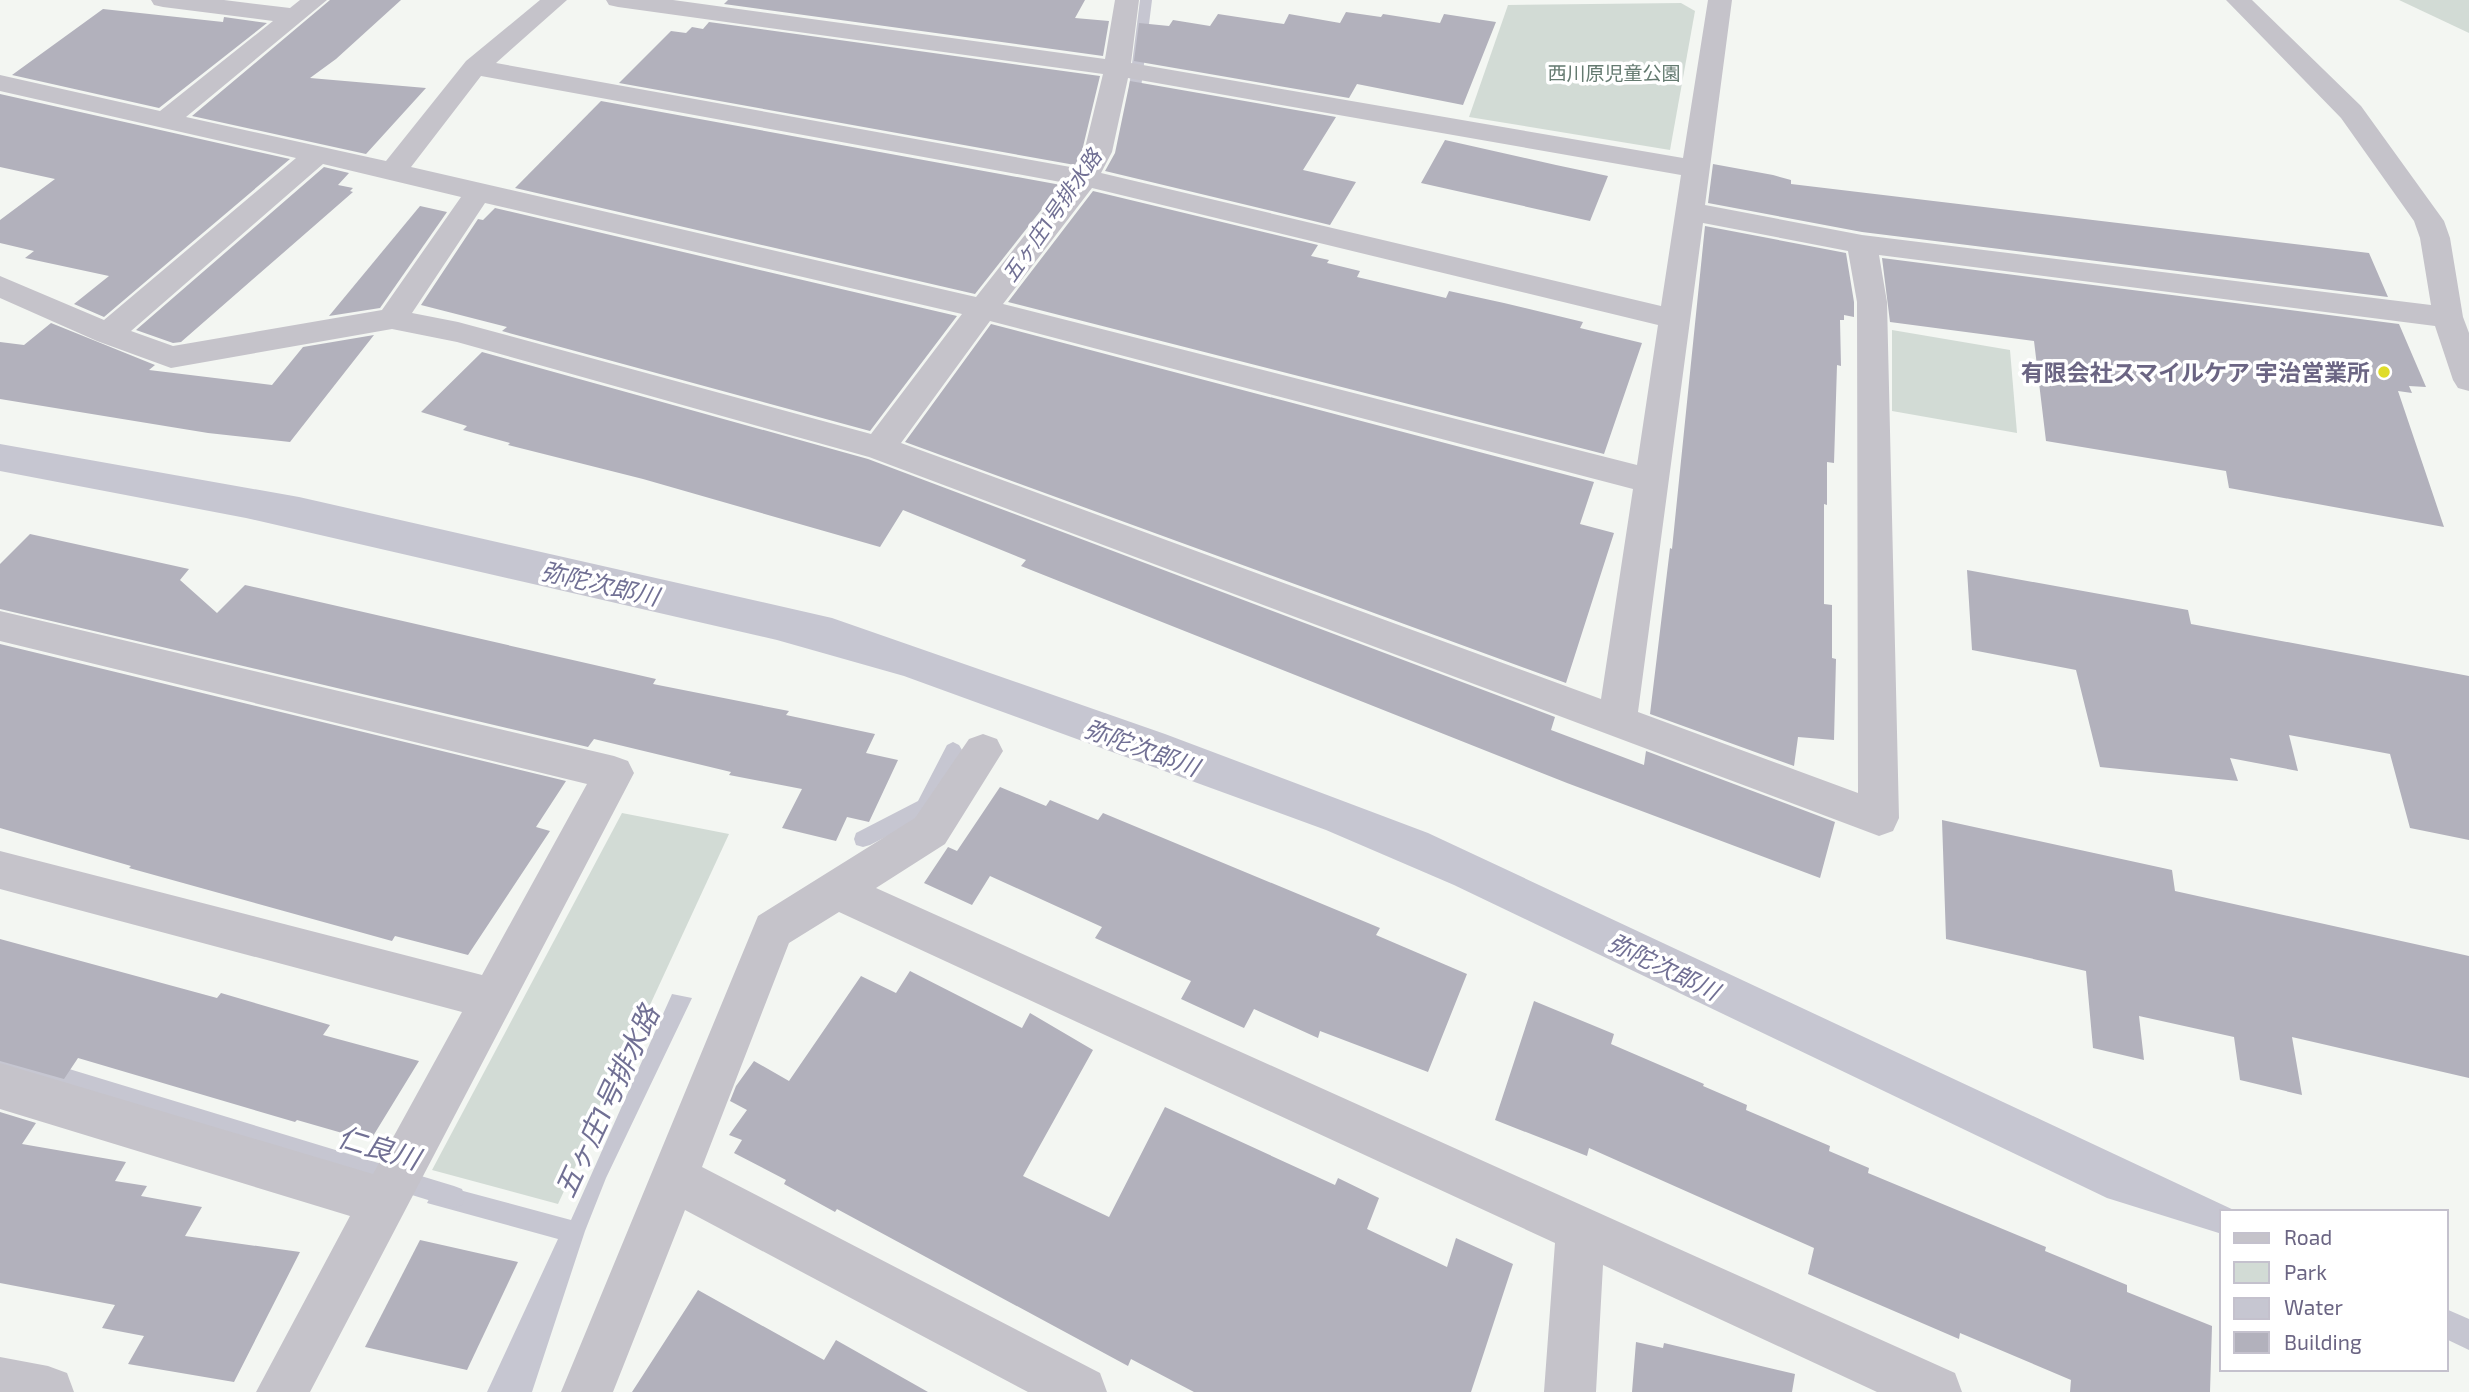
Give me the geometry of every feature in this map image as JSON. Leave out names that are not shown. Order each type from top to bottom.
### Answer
[{"type":"street","points":[[163,0],[305,8]]},
{"type":"street","points":[[393,171],[475,67],[555,0]]},
{"type":"street","points":[[618,0],[1131,71],[1696,169]]},
{"type":"street","points":[[879,448],[1001,314],[1099,182],[1098,152],[1131,71],[1127,0]]},
{"type":"street","points":[[1617,722],[1720,0]]},
{"type":"street","points":[[2238,0],[2351,111],[2417,201],[2435,238],[2448,317],[2469,380]]},
{"type":"street","points":[[165,120],[305,8]]},
{"type":"street","points":[[475,67],[1099,182],[1674,319]]},
{"type":"street","points":[[0,83],[393,171],[1001,314],[1651,481]]},
{"type":"street","points":[[108,334],[317,154]]},
{"type":"street","points":[[392,319],[478,193]]},
{"type":"street","points":[[1689,211],[1862,244],[2448,317]]},
{"type":"street","points":[[0,286],[108,334],[171,357],[392,319],[458,332],[879,448],[1879,818],[1872,302],[1862,244]]},
{"type":"street","points":[[0,626],[614,773],[282,1392]]},
{"type":"street","points":[[587,1392],[773,930],[930,831],[983,751]]},
{"type":"street","points":[[0,870],[492,999]]},
{"type":"street","points":[[836,890],[1580,1230],[1915,1387]]},
{"type":"street","points":[[0,1086],[385,1199]]},
{"type":"street","points":[[673,1178],[1081,1392]]},
{"type":"street","points":[[1570,1392],[1580,1230]]},
{"type":"street","points":[[0,1383],[48,1392]]},
{"type":"green space","points":[[2399,0],[2469,0],[2469,33]]},
{"type":"green space","name":"西川原児童公園","points":[[1681,3],[1695,11],[1670,150],[1469,117],[1508,5]]},
{"type":"green space","points":[[1892,330],[2010,350],[2017,433],[1892,411]]},
{"type":"green space","points":[[622,813],[729,834],[558,1204],[432,1170]]},
{"type":"water","name":"弥陀次郎川","points":[[0,444],[299,497],[832,618],[1165,734],[1428,833],[2234,1210],[2220,1210],[2220,1233],[2107,1198],[1454,885],[1326,830],[904,676],[777,640],[246,518],[0,471]]},
{"type":"water","points":[[672,994],[692,998],[606,1178],[585,1231],[532,1392],[487,1392],[558,1239],[427,1203],[437,1184],[571,1220]]},
{"type":"water","points":[[2448,1310],[2469,1319],[2469,1350],[2448,1340]]},
{"type":"building","points":[[330,0],[401,0],[336,59],[310,78],[426,88],[366,154],[192,116]]},
{"type":"building","points":[[728,0],[1085,0],[1075,18],[1109,21],[1103,56],[724,4]]},
{"type":"building","points":[[103,9],[223,22],[224,17],[267,23],[159,108],[12,75]]},
{"type":"building","points":[[1346,12],[1381,17],[1383,14],[1440,23],[1444,14],[1496,22],[1463,105],[1357,84],[1349,98],[1134,61],[1139,23],[1169,26],[1173,20],[1210,26],[1218,14],[1284,24],[1289,14],[1340,23]]},
{"type":"building","points":[[709,22],[1100,76],[1082,151],[1075,165],[619,83],[671,31],[686,33],[692,27],[703,29]]},
{"type":"building","points":[[1130,81],[1336,117],[1303,170],[1356,182],[1330,225],[1105,171],[1115,153]]},
{"type":"building","points":[[0,94],[290,159],[104,317],[74,304],[109,276],[25,258],[34,251],[0,243],[0,220],[55,179],[0,167]]},
{"type":"building","points":[[601,101],[1061,185],[975,294],[515,188]]},
{"type":"building","points":[[1445,140],[1608,176],[1590,221],[1421,183]]},
{"type":"building","points":[[1713,164],[1773,175],[1791,180],[1791,184],[2369,253],[2388,297],[1862,232],[1708,203]]},
{"type":"building","points":[[324,167],[349,173],[338,185],[353,188],[350,191],[353,192],[181,342],[173,343],[136,330]]},
{"type":"building","points":[[1093,191],[1318,245],[1311,256],[1360,271],[1357,277],[1446,298],[1449,291],[1504,303],[1583,322],[1580,328],[1642,343],[1604,454],[1008,302]]},
{"type":"building","points":[[420,206],[447,212],[380,308],[329,316]]},
{"type":"building","points":[[495,208],[957,316],[870,431],[502,331],[507,327],[421,305],[478,219],[483,220]]},
{"type":"building","points":[[1705,226],[1846,253],[1854,317],[1844,315],[1844,320],[1840,320],[1841,366],[1837,365],[1834,463],[1827,462],[1827,505],[1824,504],[1824,604],[1832,605],[1832,658],[1836,659],[1834,740],[1798,737],[1794,766],[1650,714],[1670,548],[1672,549]]},
{"type":"building","points":[[1882,258],[2399,324],[2426,387],[2409,386],[2412,393],[2398,391],[2444,527],[2229,488],[2226,471],[2046,441],[2034,341],[1890,322]]},
{"type":"building","points":[[51,323],[155,365],[149,370],[272,385],[303,347],[374,335],[290,442],[208,433],[0,399],[0,342],[24,345]]},
{"type":"building","points":[[991,324],[1594,482],[1580,524],[1614,533],[1566,683],[905,442]]},
{"type":"building","points":[[482,352],[868,459],[1555,717],[1551,730],[1644,765],[1646,751],[1835,822],[1820,878],[1567,783],[1021,566],[1026,560],[903,510],[880,547],[643,479],[508,445],[510,443],[463,430],[467,426],[421,412]]},
{"type":"building","points":[[30,534],[189,569],[180,580],[217,613],[245,585],[656,679],[653,684],[789,711],[786,715],[875,734],[866,753],[898,760],[869,822],[847,817],[836,841],[782,828],[802,789],[729,775],[731,772],[594,739],[588,747],[0,609],[0,564]]},
{"type":"building","points":[[1967,570],[2188,610],[2191,624],[2469,676],[2469,840],[2410,828],[2390,754],[2289,735],[2298,771],[2230,758],[2238,781],[2100,767],[2076,670],[1972,650]]},
{"type":"building","points":[[0,644],[566,781],[536,827],[550,831],[468,955],[395,936],[392,941],[129,868],[131,866],[0,828]]},
{"type":"building","points":[[1000,787],[1046,806],[1050,800],[1098,820],[1103,813],[1380,928],[1376,935],[1467,974],[1428,1072],[1320,1031],[1318,1038],[1254,1009],[1244,1028],[1181,999],[1191,981],[1095,938],[1102,927],[990,876],[972,905],[924,883],[948,847],[957,851]]},
{"type":"building","points":[[1942,820],[2172,870],[2175,891],[2469,956],[2469,1078],[2292,1037],[2302,1095],[2240,1080],[2234,1037],[2139,1016],[2144,1060],[2093,1048],[2086,971],[1946,939]]},
{"type":"building","points":[[0,939],[217,998],[221,993],[330,1025],[323,1035],[419,1061],[370,1141],[297,1120],[295,1122],[78,1058],[64,1079],[0,1061]]},
{"type":"building","points":[[910,971],[1022,1028],[1030,1013],[1093,1050],[1023,1176],[1109,1217],[1165,1107],[1335,1185],[1338,1178],[1379,1198],[1367,1229],[1447,1267],[1456,1238],[1513,1264],[1471,1392],[1194,1392],[1131,1359],[1128,1366],[837,1209],[835,1212],[784,1184],[786,1180],[734,1153],[742,1140],[729,1135],[747,1110],[730,1101],[736,1086],[754,1061],[789,1081],[861,976],[896,993]]},
{"type":"building","points":[[1534,1001],[1614,1034],[1611,1044],[1704,1084],[1703,1086],[1747,1105],[1746,1110],[1830,1146],[1829,1151],[1869,1168],[1868,1173],[2046,1247],[2045,1251],[2127,1285],[2127,1292],[2212,1326],[2210,1392],[2070,1392],[2071,1380],[1960,1333],[1959,1339],[1808,1274],[1814,1248],[1589,1148],[1587,1156],[1495,1120]]},
{"type":"building","points":[[0,1112],[36,1123],[22,1144],[126,1162],[115,1181],[147,1186],[141,1196],[202,1207],[185,1236],[300,1252],[234,1382],[128,1364],[144,1336],[102,1328],[115,1305],[0,1283]]},
{"type":"building","points":[[420,1240],[518,1262],[467,1370],[365,1347]]},
{"type":"building","points":[[698,1290],[824,1360],[836,1340],[928,1392],[632,1392]]},
{"type":"building","points":[[1636,1342],[1663,1348],[1664,1343],[1795,1374],[1792,1392],[1632,1392]]},
{"type":"waterway","name":"五ヶ庄1号排水路","points":[[1133,104],[1146,0]]},
{"type":"waterway","name":"五ヶ庄1号排水路","points":[[863,839],[925,807],[953,750]]},
{"type":"waterway","name":"仁良川","points":[[0,1058],[454,1197]]},
{"type":"place","name":"有限会社スマイルケア 宇治営業所","points":[[2384,372]]}]
